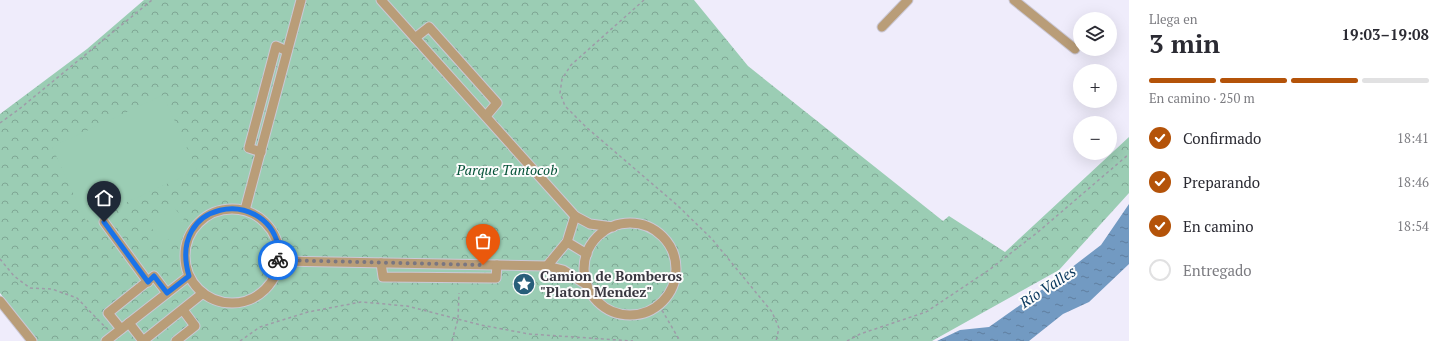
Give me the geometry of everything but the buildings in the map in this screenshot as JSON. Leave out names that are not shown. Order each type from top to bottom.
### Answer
[{"type":"street","points":[[245,210],[301,0]]},
{"type":"street","points":[[382,0],[575,216],[590,224],[613,227]]},
{"type":"street","points":[[882,27],[908,0]]},
{"type":"street","points":[[1014,0],[1073,47]]},
{"type":"street","points":[[415,38],[429,27],[435,33],[497,103],[486,116]]},
{"type":"street","points":[[230,208],[245,210],[260,218],[271,230],[278,245],[278,261],[274,277],[264,290],[250,299],[234,303],[218,301],[203,293],[189,276],[185,261],[185,246],[191,231],[201,219],[215,211],[230,208]]},
{"type":"street","points":[[547,266],[567,242],[575,216]]},
{"type":"street","points":[[104,222],[148,282]]},
{"type":"street","points":[[622,224],[638,224],[652,229],[665,239],[670,248],[676,267],[675,282],[669,295],[659,306],[647,313],[632,316],[618,314],[605,308],[594,298],[587,286],[584,270],[587,254],[595,240],[613,227],[622,224]]},
{"type":"street","points":[[567,242],[587,254]]},
{"type":"street","points":[[278,261],[547,266],[563,270],[587,286]]},
{"type":"street","points":[[381,263],[383,277],[496,278],[498,265]]},
{"type":"street","points":[[121,329],[108,313],[154,276],[167,293]]},
{"type":"street","points":[[109,338],[189,276]]},
{"type":"street","points":[[129,323],[143,341],[203,293]]},
{"type":"street","points":[[0,301],[32,341]]},
{"type":"street","points":[[176,341],[195,326],[183,310]]},
{"type":"path","points":[[0,123],[18,110],[152,0]]},
{"type":"path","points":[[644,0],[571,65],[562,79],[560,93],[565,106],[586,127],[677,205],[712,239],[772,312],[779,328],[776,341]]},
{"type":"path","points":[[847,341],[860,334],[926,312],[988,270],[1038,232],[1129,154]]},
{"type":"path","points":[[0,259],[14,276],[30,288],[52,289],[77,298],[109,338]]},
{"type":"path","points":[[452,341],[458,319],[459,293]]},
{"type":"path","points":[[240,341],[260,327],[308,312],[361,302],[407,306],[458,319],[529,334],[633,341]]},
{"type":"path","points":[[659,306],[680,341]]},
{"type":"green space","name":"Parque Tantocob","points":[[144,0],[694,0],[748,66],[943,221],[949,216],[1005,252],[1104,160],[1117,160],[1117,148],[1129,137],[1129,193],[1059,270],[932,341],[37,341],[0,293],[0,114],[87,49]]},
{"type":"green space","points":[[163,95],[197,170],[86,221],[52,147]]},
{"type":"green space","points":[[174,207],[187,224],[163,244],[150,226]]},
{"type":"water","name":"Río Valles","points":[[1129,204],[1129,264],[1089,302],[1063,314],[1029,341],[937,341],[960,330],[989,327],[1054,281],[1101,245]]},
{"type":"way so far","points":[[278,260],[483,265]]},
{"type":"place","name":"Camion de Bomberos \"Platon Mendez\"","points":[[524,284]]},
{"type":"route","points":[[104,222],[148,282],[154,276],[167,293],[189,276],[185,261],[185,246],[191,231],[201,219],[215,211],[230,208],[245,210],[260,218],[271,230],[278,245],[278,260]]}]
